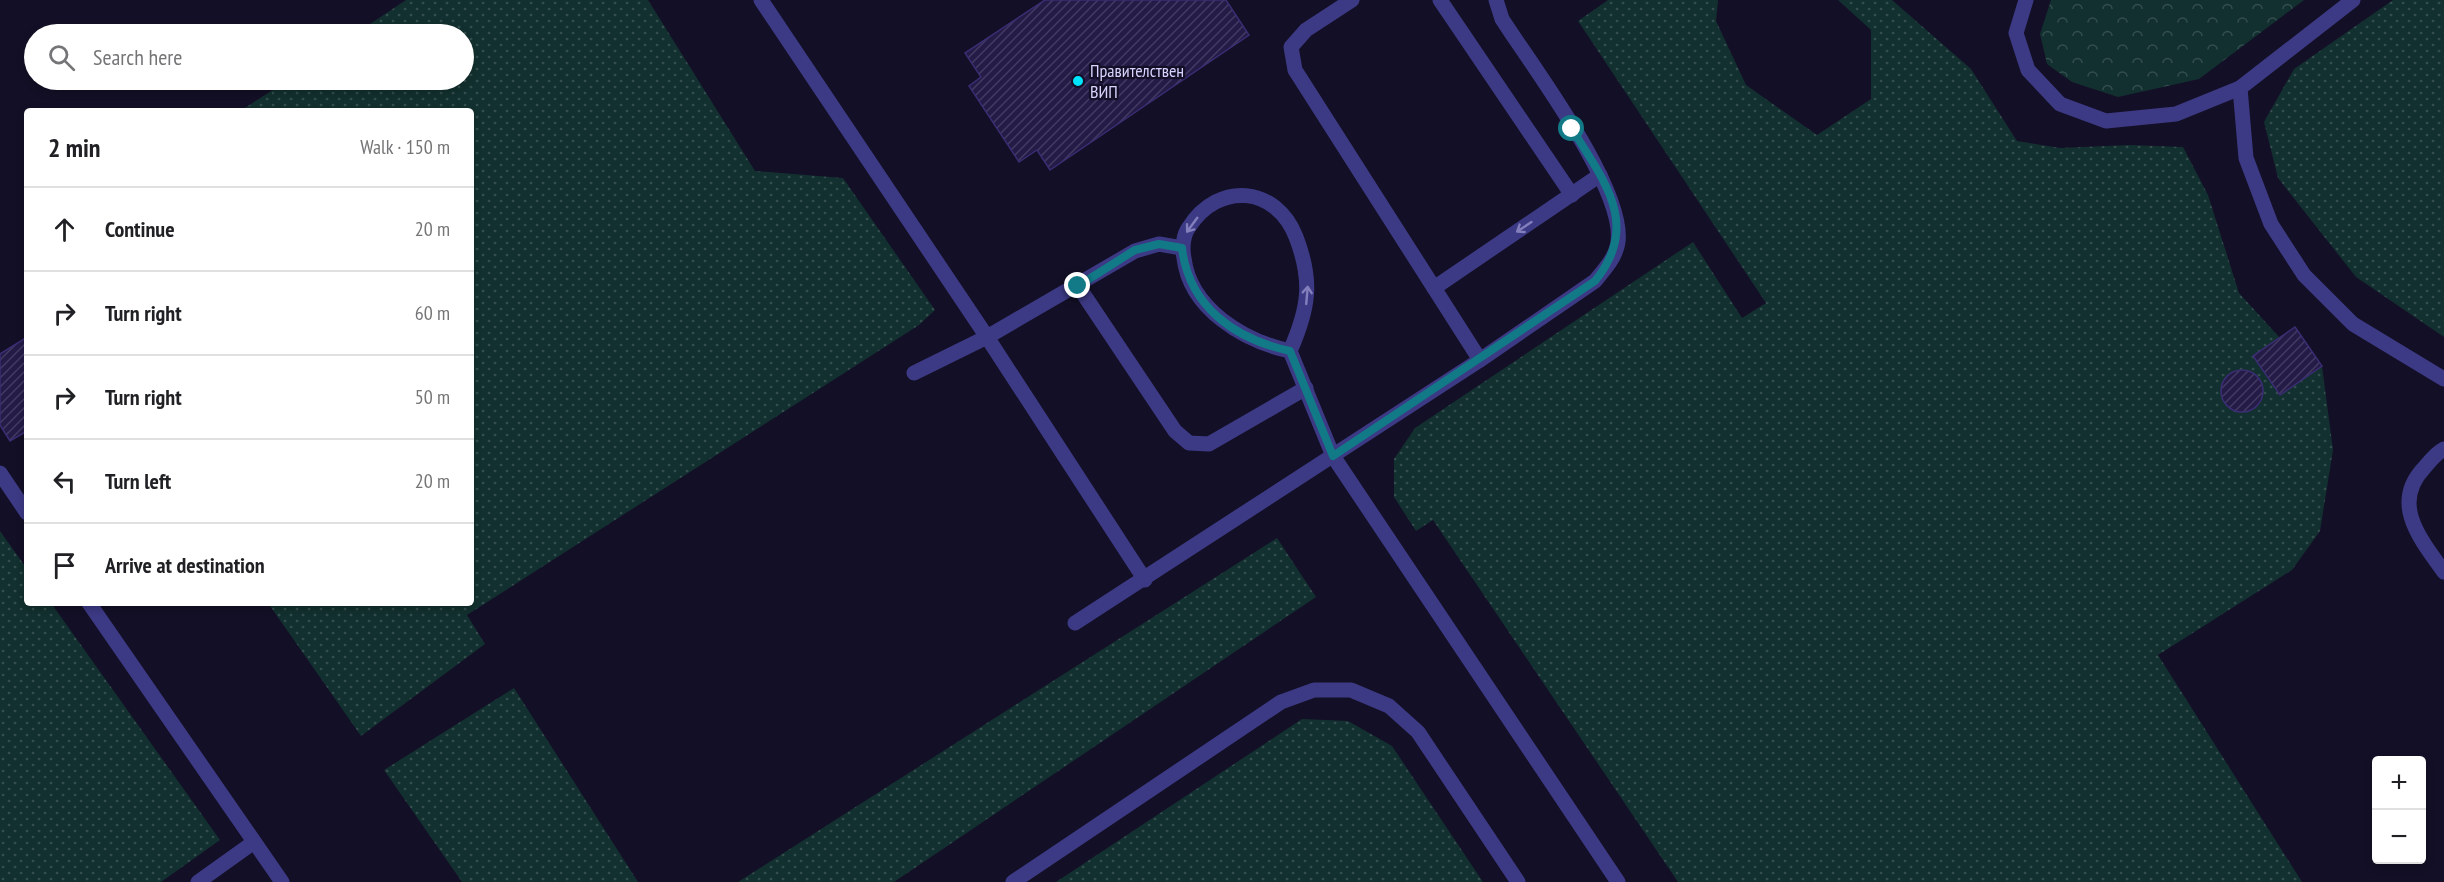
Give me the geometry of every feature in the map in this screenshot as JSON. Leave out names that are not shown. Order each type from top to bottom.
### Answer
[{"type":"street","points":[[761,0],[987,337],[1145,580]]},
{"type":"street","points":[[1352,0],[1306,30],[1291,47],[1295,70],[1480,360]]},
{"type":"street","points":[[1440,0],[1572,195]]},
{"type":"street","points":[[1075,623],[1145,580],[1480,360],[1595,281],[1610,264],[1618,242],[1617,215],[1600,175],[1502,19],[1496,0]]},
{"type":"street","points":[[2026,0],[2016,33],[2028,70],[2060,104],[2106,121],[2176,114],[2240,88],[2353,0]]},
{"type":"street","points":[[2240,88],[2246,158],[2271,224],[2304,275],[2353,324],[2444,379]]},
{"type":"street","points":[[1434,288],[1600,175]]},
{"type":"street","points":[[1290,351],[1260,342],[1218,317],[1196,293],[1185,270],[1182,248],[1188,228],[1205,209],[1227,196],[1248,194],[1267,201],[1281,212],[1294,231],[1306,263],[1308,294],[1302,325],[1290,351],[1333,456],[1618,882]]},
{"type":"street","points":[[914,373],[987,337],[1078,286],[1135,250],[1159,244],[1182,248]]},
{"type":"street","points":[[1078,286],[1175,431],[1189,443],[1209,444],[1306,388]]},
{"type":"street","points":[[2444,449],[2415,477],[2406,504],[2416,533],[2444,572]]},
{"type":"street","points":[[0,473],[24,509]]},
{"type":"street","points":[[91,606],[282,882]]},
{"type":"street","points":[[1013,882],[1281,702],[1314,690],[1351,690],[1389,706],[1418,732],[1518,882]]},
{"type":"street","points":[[198,882],[254,842]]},
{"type":"green space","points":[[406,0],[648,0],[755,171],[843,178],[935,310],[919,325],[467,615],[485,644],[361,736],[270,606],[474,606],[474,108],[245,108],[273,90],[474,90],[474,24],[370,24]]},
{"type":"green space","points":[[1608,0],[1718,0],[1716,21],[1746,85],[1817,135],[1871,99],[1871,30],[1838,0],[1892,0],[1971,69],[2017,141],[2060,148],[2129,145],[2183,147],[2208,195],[2239,293],[2280,338],[2253,356],[2280,395],[2322,366],[2333,450],[2320,531],[2292,570],[2158,655],[2302,882],[1678,882],[1433,520],[1416,531],[1394,497],[1394,459],[1415,428],[1693,242],[1742,318],[1766,303],[1578,21]]},
{"type":"green space","points":[[2051,0],[2304,0],[2199,79],[2118,97],[2072,82],[2047,64],[2040,34]]},
{"type":"green space","points":[[2393,0],[2444,0],[2444,337],[2356,277],[2278,178],[2264,122],[2294,69]]},
{"type":"green space","points":[[0,531],[24,565],[24,606],[53,606],[220,840],[161,882],[0,882]]},
{"type":"green space","points":[[1277,538],[1316,597],[894,882],[738,882]]},
{"type":"green space","points":[[514,688],[638,882],[462,882],[384,770]]},
{"type":"green space","points":[[1302,719],[1348,721],[1392,746],[1483,882],[1056,882]]},
{"type":"building","name":"Правителствен ВИП","points":[[1045,0],[1226,0],[1249,35],[1050,170],[1037,150],[1019,162],[969,86],[981,77],[965,53]]},
{"type":"building","points":[[2295,327],[2322,366],[2280,395],[2253,356]]},
{"type":"building","points":[[24,339],[24,433],[10,441],[0,425],[0,354]]},
{"type":"building","points":[[2242,370],[2257,376],[2263,391],[2257,406],[2242,412],[2227,406],[2221,391],[2227,376]]},
{"type":"place","name":"Правителствен ВИП","points":[[1078,81]]},
{"type":"route","points":[[1078,286],[1135,250],[1159,244],[1182,248],[1185,270],[1196,293],[1218,317],[1242,334],[1268,346],[1290,351],[1333,456],[1480,360],[1595,281],[1610,264],[1618,242],[1617,215],[1600,175],[1572,129]]}]
